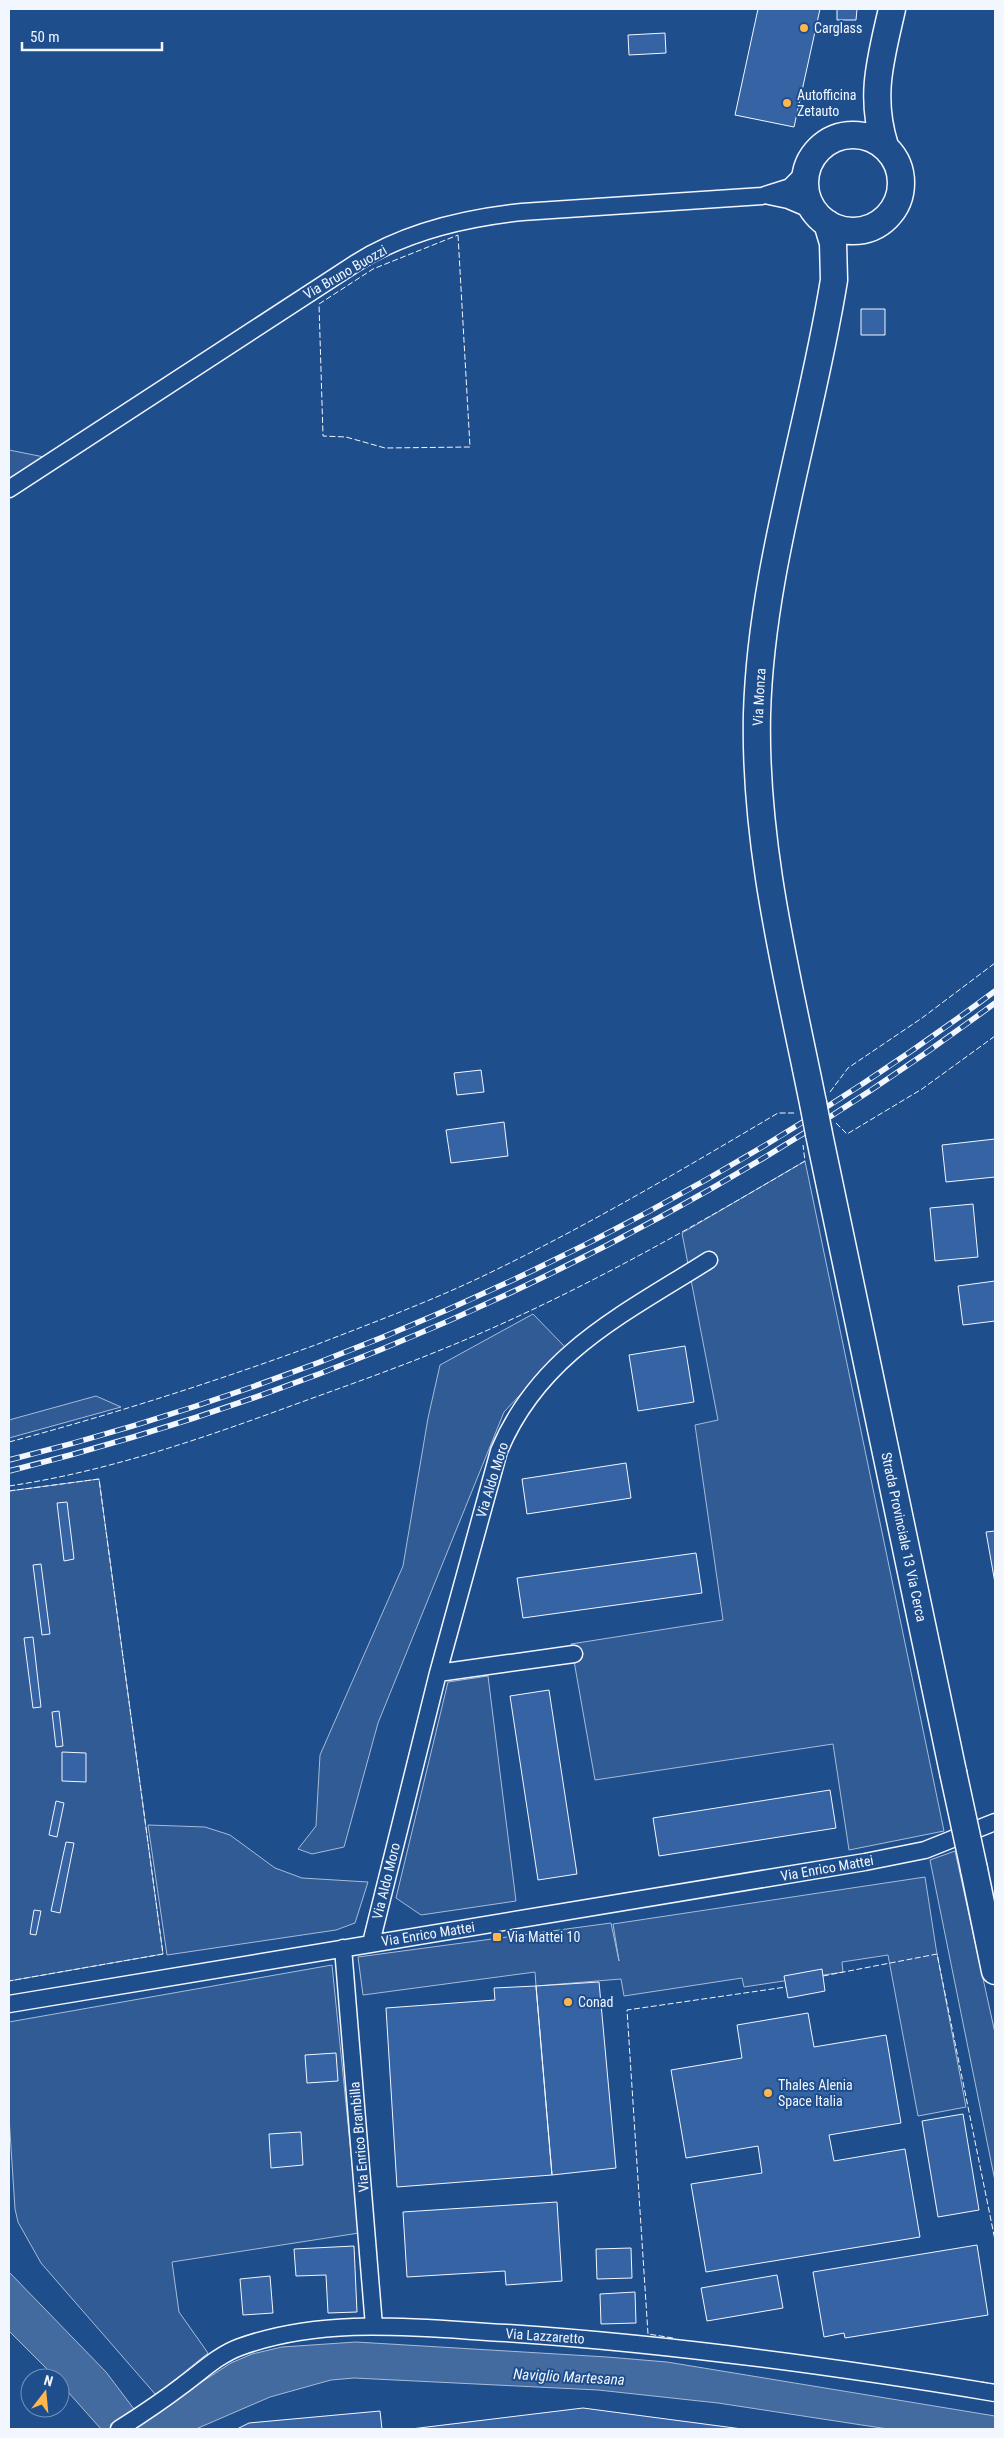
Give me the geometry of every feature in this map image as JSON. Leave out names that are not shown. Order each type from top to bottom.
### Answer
[{"type":"main road","name":"Via Monza","points":[[832,293],[846,258],[868,228],[888,216],[900,196],[902,183],[898,166],[885,146],[876,110],[876,78],[892,9]]},
{"type":"main road","name":"Via Monza","points":[[813,1103],[771,897],[764,851],[759,798],[757,713],[768,605],[832,293],[834,256],[820,217],[806,188],[807,170],[811,159],[822,146],[842,136],[858,114],[876,78]]},
{"type":"main road","points":[[842,136],[863,136],[885,146]]},
{"type":"main road","name":"Via Monza","points":[[820,217],[844,230],[868,228]]},
{"type":"main road","name":"Strada Provinciale 13 Via Cerca","points":[[813,1103],[995,1971]]},
{"type":"street","name":"Via Bruno Buozzi","points":[[762,196],[790,187],[807,170]]},
{"type":"street","name":"Via Bruno Buozzi","points":[[9,489],[348,268],[399,241],[467,220],[503,214],[762,196],[785,199],[820,217]]},
{"type":"street","name":"Via Aldo Moro","points":[[371,1943],[438,1673],[499,1451],[507,1433],[528,1397],[558,1362],[581,1344],[709,1260]]},
{"type":"street","points":[[438,1673],[574,1654]]},
{"type":"street","name":"Via Enrico Mattei","points":[[9,2004],[865,1862],[925,1850],[994,1823]]},
{"type":"street","name":"Via Enrico Brambilla","points":[[343,1948],[374,2326]]},
{"type":"street","name":"Via Lazzaretto","points":[[119,2429],[156,2405],[223,2355],[236,2348],[295,2332],[374,2326],[561,2337],[704,2349],[995,2393]]},
{"type":"shaded area","points":[[9,450],[44,457],[9,479]]},
{"type":"shaded area","points":[[805,1161],[944,1831],[849,1850],[833,1744],[595,1780],[571,1644],[723,1620],[695,1425],[718,1420],[682,1233]]},
{"type":"shaded area","points":[[533,1314],[565,1347],[504,1412],[378,1723],[344,1847],[312,1854],[298,1849],[316,1826],[320,1755],[403,1566],[428,1418],[440,1365]]},
{"type":"shaded area","points":[[96,1396],[121,1407],[9,1438],[9,1420]]},
{"type":"shaded area","points":[[99,1479],[163,1954],[9,1981],[9,1491]]},
{"type":"shaded area","points":[[488,1676],[516,1901],[421,1915],[396,1898],[448,1682]]},
{"type":"shaded area","points":[[148,1825],[205,1827],[230,1835],[275,1868],[302,1878],[368,1882],[355,1923],[336,1930],[167,1955]]},
{"type":"shaded area","points":[[955,1851],[995,2033],[995,2181],[930,1860]]},
{"type":"shaded area","points":[[925,1877],[936,1948],[966,2107],[918,2116],[888,1955],[842,1962],[843,1972],[744,1987],[742,1978],[624,1996],[621,1979],[536,1986],[535,1972],[363,1995],[358,1957],[611,1923],[619,1961],[613,1924]]},
{"type":"shaded area","points":[[332,1965],[359,2233],[172,2262],[179,2312],[208,2353],[156,2395],[41,2263],[18,2222],[15,2209],[9,2117],[9,2022]]},
{"type":"water","name":"Naviglio Martesana","points":[[9,2272],[106,2372],[137,2413],[191,2389],[231,2363],[252,2354],[282,2347],[356,2342],[667,2362],[995,2416],[995,2429],[888,2429],[718,2403],[598,2390],[354,2378],[331,2380],[270,2397],[196,2429],[101,2429],[70,2394],[70,2368],[46,2368],[9,2331]]},
{"type":"building","points":[[758,9],[820,9],[794,127],[735,115]]},
{"type":"building","points":[[837,9],[857,9],[856,20],[837,20]]},
{"type":"building","points":[[665,33],[666,53],[629,55],[628,35]]},
{"type":"building","points":[[861,309],[885,309],[885,335],[861,335]]},
{"type":"building","points":[[481,1070],[484,1092],[457,1095],[454,1073]]},
{"type":"building","points":[[504,1122],[508,1156],[451,1163],[446,1130]]},
{"type":"building","points":[[995,1139],[995,1177],[946,1182],[942,1145]]},
{"type":"building","points":[[973,1204],[978,1257],[935,1261],[930,1208]]},
{"type":"building","points":[[995,1281],[995,1321],[963,1325],[958,1286]]},
{"type":"building","points":[[685,1346],[694,1402],[638,1411],[629,1355]]},
{"type":"building","points":[[626,1463],[631,1498],[527,1514],[522,1479]]},
{"type":"building","points":[[67,1502],[74,1559],[64,1561],[57,1503]]},
{"type":"building","points":[[995,1531],[995,1583],[986,1532]]},
{"type":"building","points":[[696,1553],[702,1593],[523,1618],[517,1578]]},
{"type":"building","points":[[41,1564],[50,1634],[42,1635],[33,1565]]},
{"type":"building","points":[[33,1637],[41,1707],[33,1708],[24,1638]]},
{"type":"building","points":[[549,1690],[577,1874],[538,1880],[510,1696]]},
{"type":"building","points":[[59,1711],[63,1746],[56,1747],[52,1712]]},
{"type":"building","points":[[62,1752],[86,1753],[86,1782],[62,1781]]},
{"type":"building","points":[[830,1790],[836,1828],[659,1856],[653,1818]]},
{"type":"building","points":[[56,1801],[64,1803],[57,1837],[49,1835]]},
{"type":"building","points":[[66,1842],[74,1843],[60,1913],[51,1911]]},
{"type":"building","points":[[34,1910],[41,1911],[36,1935],[30,1934]]},
{"type":"building","points":[[822,1969],[825,1991],[788,1998],[784,1976]]},
{"type":"building","points":[[599,1982],[616,2168],[552,2175],[536,1986]]},
{"type":"building","points":[[536,1986],[552,2175],[397,2187],[386,2008],[495,2000],[494,1988]]},
{"type":"building","points":[[808,2013],[814,2047],[886,2035],[901,2123],[829,2135],[834,2161],[905,2149],[920,2237],[706,2272],[691,2184],[762,2173],[758,2146],[686,2158],[671,2070],[742,2058],[737,2025]]},
{"type":"building","points":[[336,2053],[338,2081],[307,2083],[305,2055]]},
{"type":"building","points":[[963,2114],[979,2210],[938,2217],[922,2121]]},
{"type":"building","points":[[301,2132],[303,2165],[271,2168],[269,2134]]},
{"type":"building","points":[[557,2202],[562,2281],[506,2285],[505,2271],[407,2277],[403,2212]]},
{"type":"building","points":[[977,2245],[988,2315],[845,2338],[844,2333],[824,2337],[813,2272]]},
{"type":"building","points":[[354,2246],[357,2312],[328,2313],[326,2275],[296,2276],[294,2249]]},
{"type":"building","points":[[631,2248],[632,2278],[597,2279],[596,2249]]},
{"type":"building","points":[[777,2275],[783,2308],[707,2321],[701,2288]]},
{"type":"building","points":[[270,2276],[273,2313],[243,2315],[240,2279]]},
{"type":"building","points":[[635,2292],[636,2323],[601,2324],[600,2294]]},
{"type":"building","points":[[583,2408],[742,2429],[411,2429]]},
{"type":"building","points":[[380,2411],[382,2429],[237,2429],[249,2423]]},
{"type":"railway","points":[[9,1460],[141,1423],[271,1380],[399,1330],[525,1274],[647,1212],[767,1144],[883,1070],[995,991]]},
{"type":"railway","points":[[9,1471],[141,1435],[272,1391],[400,1342],[525,1286],[648,1224],[767,1156],[883,1082],[995,1003]]},
{"type":"fence","points":[[458,235],[470,447],[385,448],[346,437],[323,436],[319,304],[373,269],[458,235]]},
{"type":"fence","points":[[830,1092],[848,1068],[922,1018],[995,963]]},
{"type":"fence","points":[[836,1123],[847,1134],[922,1089],[995,1036]]},
{"type":"fence","points":[[9,1442],[204,1384],[318,1344],[419,1304],[479,1278],[593,1220],[778,1113],[796,1113]]},
{"type":"fence","points":[[9,1486],[115,1464],[185,1443],[385,1372],[490,1329],[627,1262],[805,1161],[803,1145]]},
{"type":"fence","points":[[9,1491],[99,1479],[163,1954],[9,1981]]},
{"type":"fence","points":[[823,1976],[937,1954],[995,2240]]},
{"type":"fence","points":[[673,2338],[648,2334],[627,2010],[786,1987]]},
{"type":"fence","points":[[982,2382],[995,2384]]},
{"type":"place","name":"Carglass","points":[[804,28]]},
{"type":"place","name":"Autofficina Zetauto","points":[[787,103]]},
{"type":"place","name":"Via Mattei 10","points":[[497,1937]]},
{"type":"place","name":"Conad","points":[[568,2002]]},
{"type":"place","name":"Thales Alenia Space Italia","points":[[768,2093]]}]
